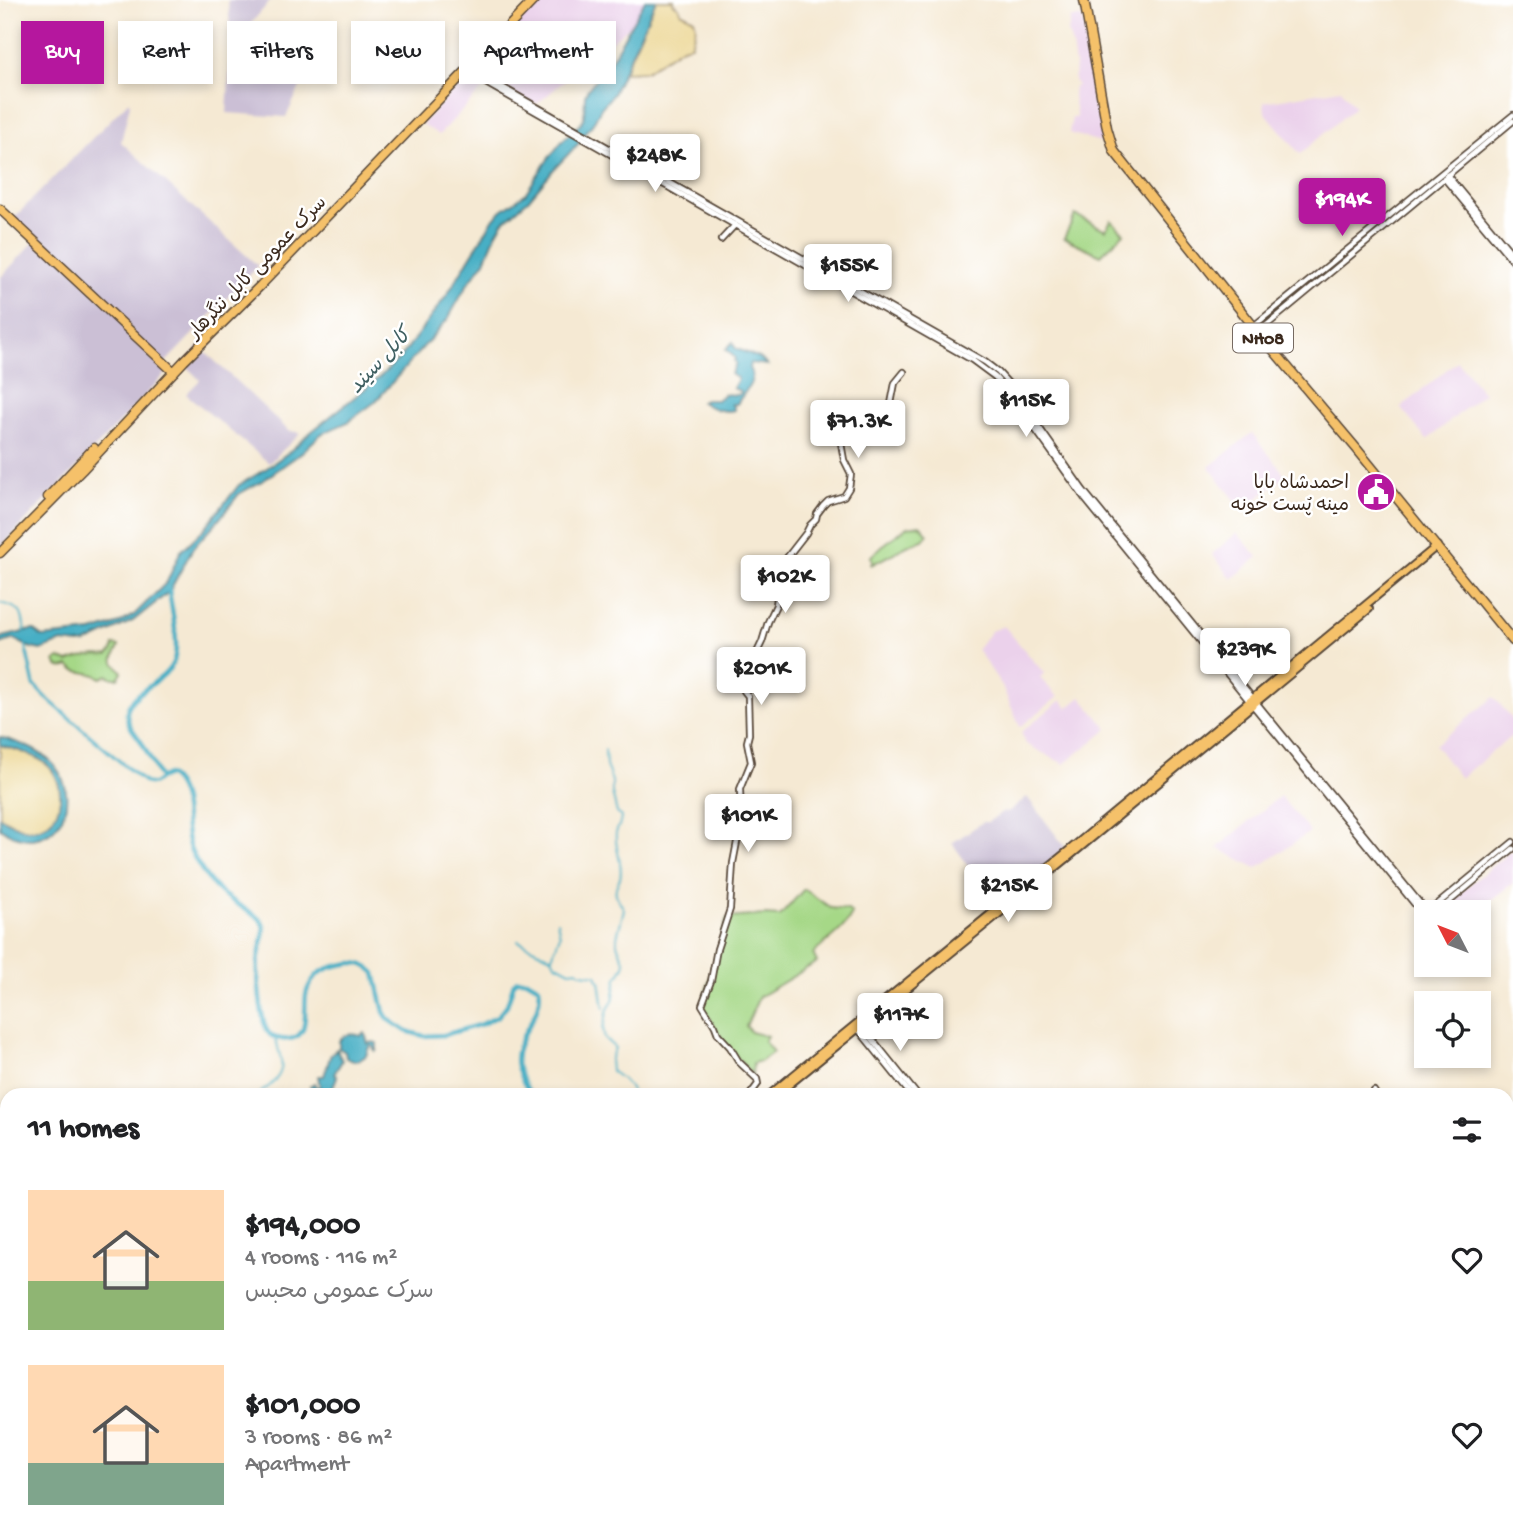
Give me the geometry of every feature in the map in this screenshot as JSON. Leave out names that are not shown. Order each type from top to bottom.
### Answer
[{"type":"highway","name":"سرک عمومی کابل ننگرهار","points":[[512,21],[531,0]]},
{"type":"highway","points":[[0,209],[172,371],[531,0]]},
{"type":"highway","name":"NH08","points":[[1086,0],[1110,129],[1118,151],[1258,327],[1336,418],[1513,638]]},
{"type":"highway","name":"NH08","points":[[1086,0],[1107,128],[1114,151],[1258,332],[1494,610],[1513,638]]},
{"type":"highway","name":"سرک عمومی کابل ننگرهار","points":[[0,550],[78,475],[172,371],[260,286],[459,79]]},
{"type":"main road","points":[[778,1088],[1026,889],[1081,850],[1439,547]]},
{"type":"main road","points":[[785,1088],[1254,702]]},
{"type":"street","points":[[487,84],[567,127]]},
{"type":"street","points":[[496,84],[589,140],[985,362],[998,372],[1083,490],[1415,900]]},
{"type":"street","points":[[1444,175],[1513,115]]},
{"type":"street","points":[[1258,327],[1513,121]]},
{"type":"street","points":[[1444,175],[1513,255]]},
{"type":"street","points":[[1444,175],[1513,261]]},
{"type":"street","points":[[658,179],[972,360],[995,377],[1085,499],[1254,702]]},
{"type":"street","points":[[721,240],[735,225]]},
{"type":"street","points":[[755,1088],[757,1079],[739,1062],[718,1034],[702,1005],[730,909],[733,863],[741,821],[740,789],[751,762],[747,742],[748,696],[744,691],[749,669],[776,606],[781,568],[785,559],[816,519],[822,506],[844,496],[849,488],[851,474],[844,460],[841,443],[847,423],[870,412],[882,413],[890,409],[895,383],[904,372]]},
{"type":"street","points":[[1443,900],[1513,842]]},
{"type":"street","points":[[1451,900],[1513,849]]},
{"type":"street","points":[[860,1027],[906,1088]]},
{"type":"street","points":[[860,1027],[911,1088]]},
{"type":"shaded area","points":[[228,0],[271,0],[253,21],[230,21]]},
{"type":"shaded area","points":[[540,0],[645,0],[631,25],[616,38],[616,21],[520,21]]},
{"type":"shaded area","points":[[1071,18],[1083,18],[1104,143],[1069,133],[1072,118],[1076,118],[1073,96],[1074,87],[1077,86],[1068,32]]},
{"type":"shaded area","points":[[229,84],[302,84],[286,117],[227,113]]},
{"type":"shaded area","points":[[460,84],[487,84],[439,135],[422,124]]},
{"type":"shaded area","points":[[494,84],[561,84],[538,103],[522,106]]},
{"type":"shaded area","points":[[1341,89],[1355,107],[1300,154],[1265,112],[1264,102]]},
{"type":"shaded area","points":[[129,101],[121,142],[258,266],[164,364],[170,369],[0,548],[0,278],[34,242],[12,220]]},
{"type":"shaded area","points":[[199,346],[289,431],[300,434],[269,463],[186,394],[200,380],[184,364]]},
{"type":"shaded area","points":[[1457,361],[1484,393],[1427,440],[1401,408]]},
{"type":"shaded area","points":[[1252,433],[1286,476],[1243,510],[1209,467]]},
{"type":"shaded area","points":[[1237,533],[1258,557],[1232,579],[1212,554]]},
{"type":"shaded area","points":[[1004,626],[1044,673],[1040,678],[1058,697],[1020,727],[1002,686],[977,649],[991,631]]},
{"type":"shaded area","points":[[1081,697],[1108,729],[1064,764],[1026,744],[1021,732],[1061,700],[1068,708]]},
{"type":"shaded area","points":[[1494,697],[1513,720],[1513,735],[1460,778],[1435,745]]},
{"type":"shaded area","points":[[1280,796],[1310,832],[1257,868],[1217,848]]},
{"type":"shaded area","points":[[1027,797],[1068,851],[999,908],[952,843],[983,822],[988,822],[1004,811],[1007,813]]},
{"type":"shaded area","points":[[1513,849],[1513,883],[1491,900],[1451,900]]},
{"type":"green space","points":[[1075,215],[1106,230],[1111,220],[1124,233],[1101,255],[1064,238]]},
{"type":"green space","points":[[920,525],[928,534],[923,540],[870,564],[873,561],[870,557],[882,546],[907,527]]},
{"type":"green space","points":[[114,645],[119,646],[114,656],[115,663],[122,672],[118,678],[107,675],[101,678],[76,671],[69,666],[61,667],[55,661],[59,658],[68,662],[108,655]]},
{"type":"green space","points":[[804,889],[831,908],[848,910],[852,914],[839,931],[813,954],[817,962],[759,997],[746,1026],[751,1032],[767,1036],[764,1041],[773,1052],[761,1061],[753,1063],[752,1075],[723,1041],[702,1005],[727,918],[780,916]]},
{"type":"sand","points":[[656,0],[674,0],[673,3],[681,12],[694,19],[696,26],[691,45],[682,47],[646,71],[624,72]]},
{"type":"sand","points":[[0,745],[35,757],[53,772],[58,782],[59,805],[48,824],[25,829],[0,817]]},
{"type":"water","points":[[645,0],[656,0],[613,94],[601,108],[582,140],[529,199],[503,222],[485,261],[467,285],[448,319],[375,402],[348,422],[321,434],[300,454],[239,494],[193,548],[169,592],[133,621],[86,643],[62,642],[41,650],[14,639],[0,644],[3,637],[31,630],[42,637],[92,632],[120,623],[135,614],[167,582],[180,552],[204,529],[239,485],[289,452],[401,357],[447,295],[494,218],[525,194],[548,159],[584,118],[585,95],[588,89],[592,84],[616,84],[616,51]]},
{"type":"water","points":[[733,342],[735,348],[760,358],[767,365],[750,363],[751,382],[737,404],[730,404],[734,406],[734,410],[712,408],[701,402],[717,400],[724,394],[741,393],[733,388],[738,379],[731,374],[736,364],[735,358],[726,349]]},
{"type":"water","points":[[0,737],[42,755],[53,764],[63,779],[65,811],[48,834],[34,839],[18,837],[0,828],[0,817],[25,829],[48,824],[55,816],[60,794],[58,782],[45,763],[29,754],[0,745]]},
{"type":"water","points":[[363,1033],[368,1044],[377,1043],[377,1050],[371,1046],[366,1056],[361,1059],[354,1061],[346,1058],[345,1052],[339,1048],[339,1041],[352,1034],[361,1036]]},
{"type":"water","points":[[337,1049],[342,1061],[334,1074],[337,1077],[332,1088],[311,1088],[314,1083],[316,1087],[320,1087],[318,1076],[324,1076],[331,1054]]},
{"type":"waterway","points":[[169,589],[176,634],[174,660],[163,675],[132,701],[127,716],[131,728],[158,774],[161,778],[168,775],[180,791],[188,841],[203,872],[219,891],[260,919],[264,926],[258,977],[261,1010],[268,1032],[282,1039],[298,1036],[304,1025],[306,995],[311,983],[323,971],[350,963],[358,963],[375,973],[384,1012],[391,1021],[406,1031],[424,1036],[444,1035],[482,1024],[498,1016],[507,1005],[514,983],[517,980],[527,980],[539,987],[540,998],[516,1056],[518,1070],[527,1088]]},
{"type":"waterway","points":[[0,603],[20,612],[25,632]]},
{"type":"waterway","points":[[26,645],[27,653]]},
{"type":"waterway","points":[[27,653],[34,685],[44,696],[145,783],[153,784],[161,778]]},
{"type":"waterway","points":[[605,750],[612,793],[617,813],[621,817],[616,833],[621,873],[616,892],[624,909],[617,944],[625,963],[617,978],[613,1001],[603,1028],[605,1039],[615,1048],[610,1060],[611,1071],[630,1088]]},
{"type":"waterway","points":[[557,921],[560,935],[552,957],[555,963],[570,971],[597,975],[604,1008]]},
{"type":"waterway","points":[[518,941],[551,957]]},
{"type":"waterway","points":[[267,1088],[278,1077],[282,1067],[276,1038]]},
{"type":"place","name":"احمدشاه بابا مینه پُست خونه","points":[[1376,492]]},
{"type":"water label","name":"کابل سيند","points":[[379,360]]}]
